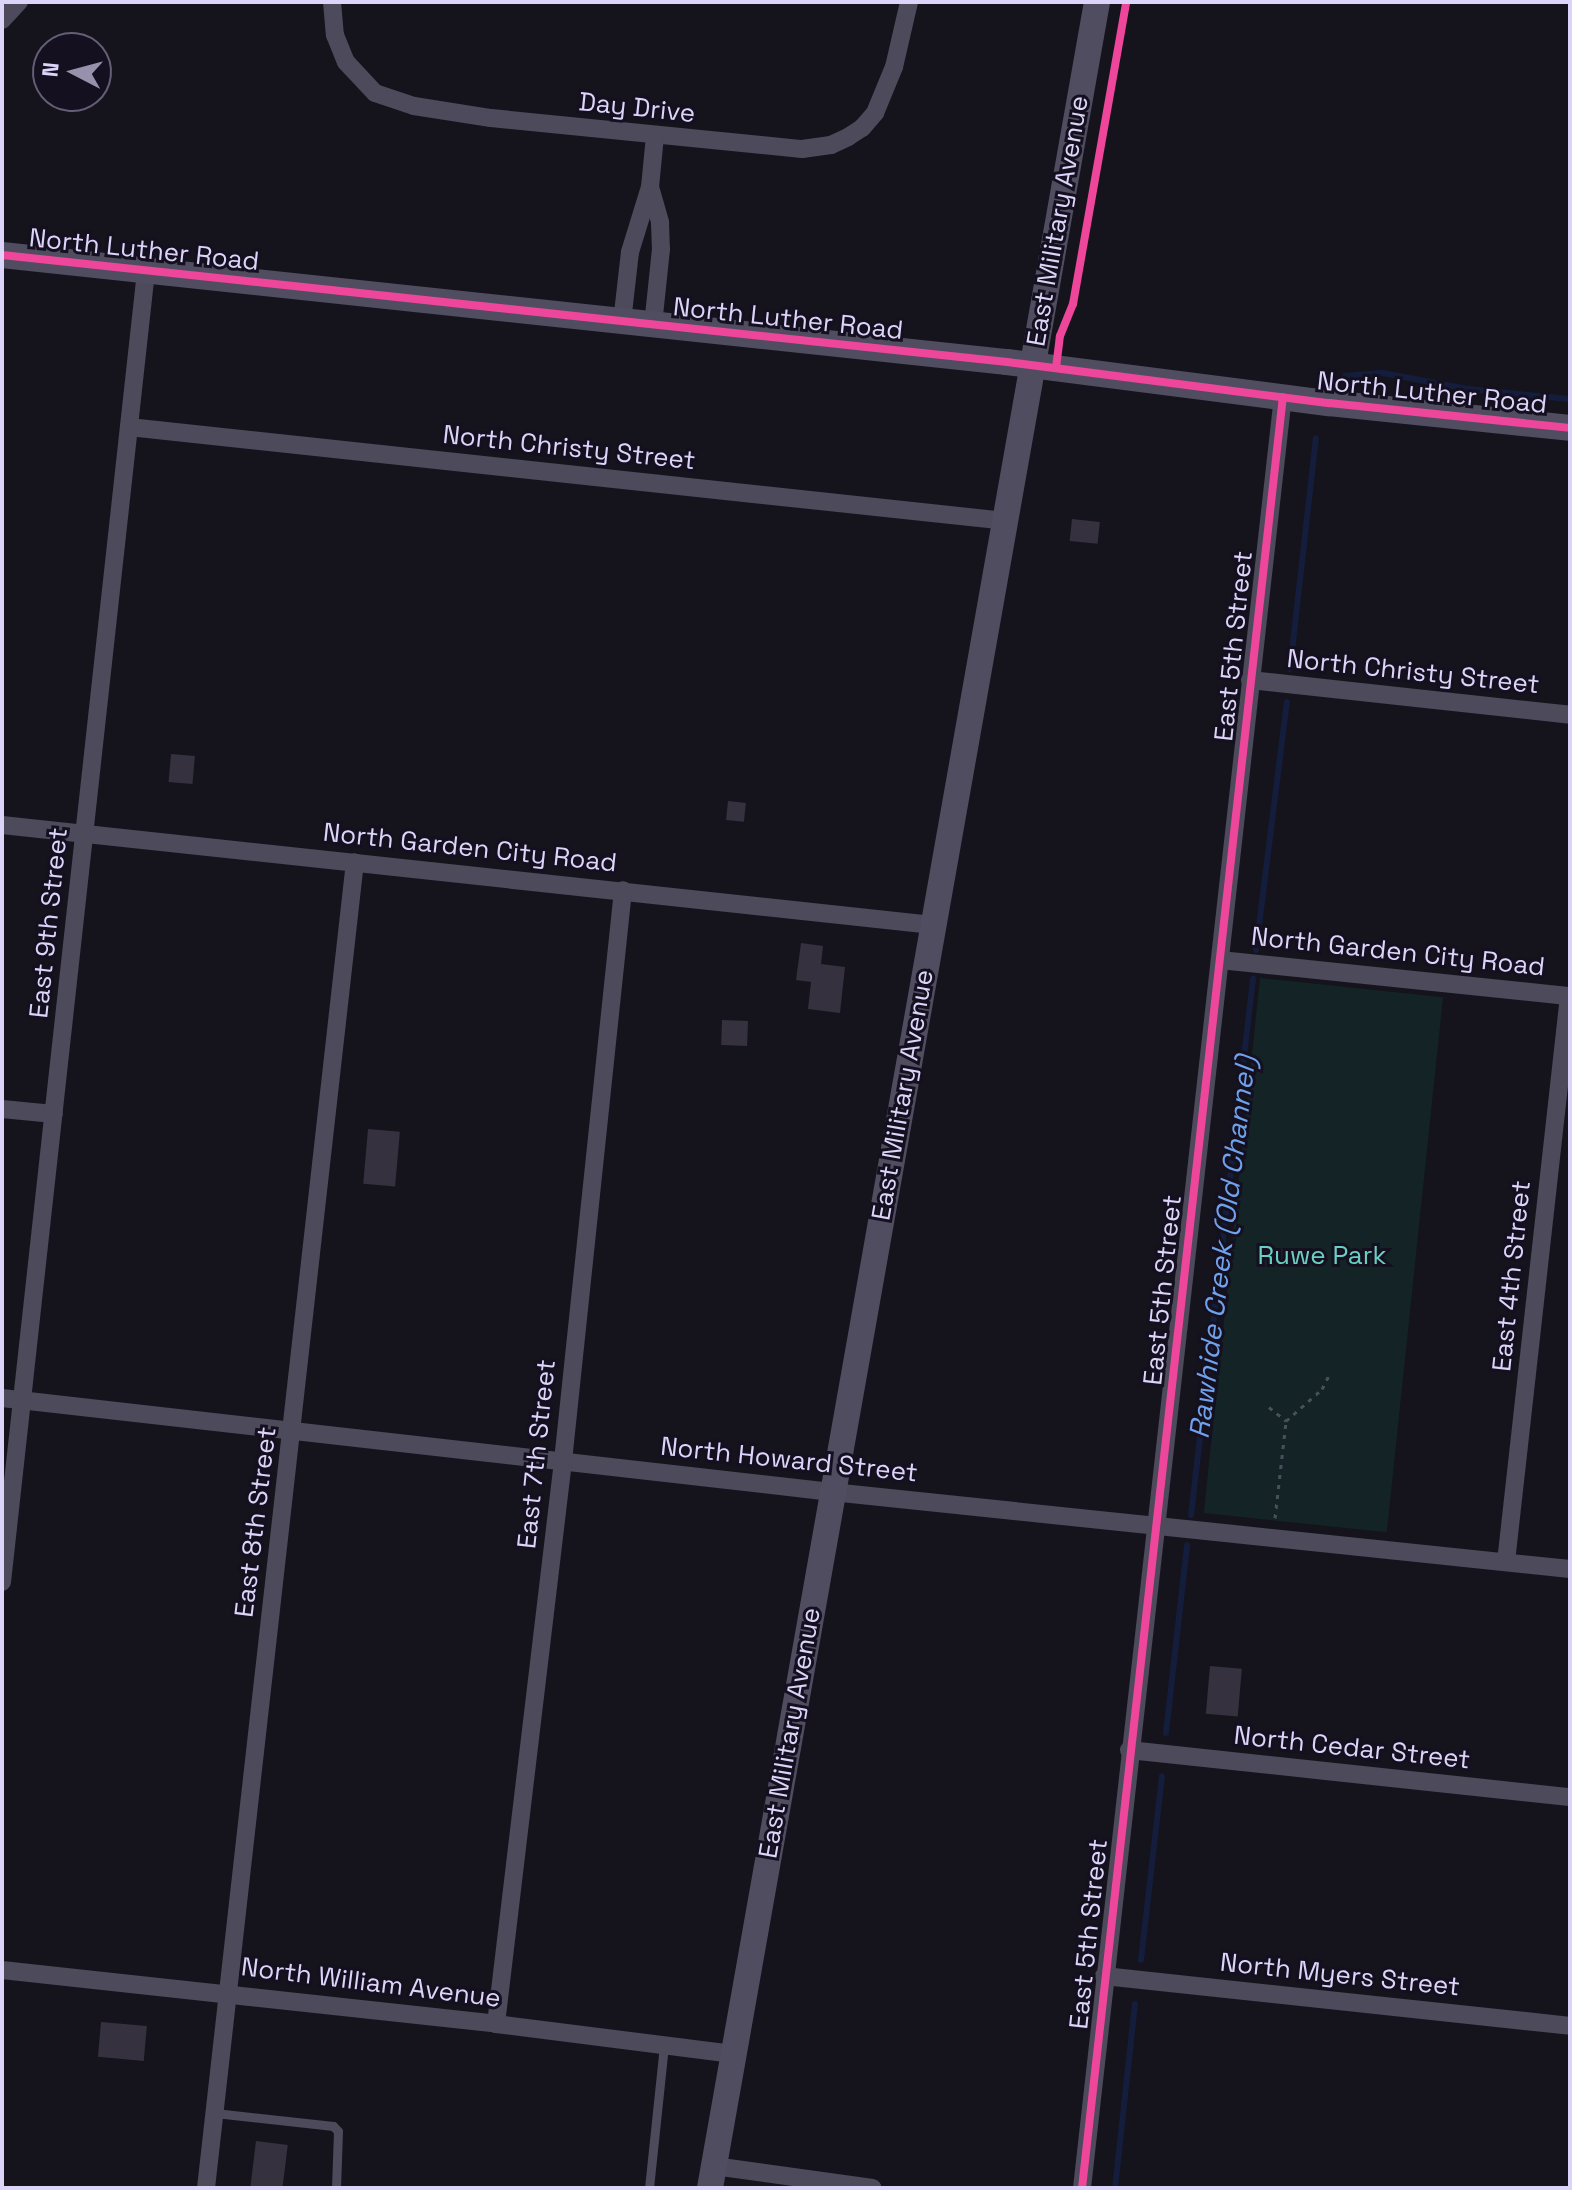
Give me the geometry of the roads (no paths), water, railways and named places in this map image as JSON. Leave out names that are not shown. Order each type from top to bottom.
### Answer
[{"type":"main road","name":"East Military Avenue","points":[[712,2177],[1097,2]]},
{"type":"main road","name":"North Luther Road","points":[[2,255],[1033,365],[1283,397],[1570,428]]},
{"type":"street","points":[[2,20],[19,2]]},
{"type":"street","name":"Day Drive","points":[[332,2],[335,35],[346,62],[375,93],[414,106],[491,118],[802,149],[831,145],[862,128],[887,90],[909,2]]},
{"type":"street","points":[[622,322],[630,252],[650,187],[655,136]]},
{"type":"street","points":[[650,187],[660,223],[661,249],[653,325]]},
{"type":"street","name":"East 9th Street","points":[[2,1582],[146,271]]},
{"type":"street","name":"East 5th Street","points":[[1082,2188],[1283,397]]},
{"type":"street","name":"North Christy Street","points":[[129,427],[1005,521]]},
{"type":"street","name":"North Christy Street","points":[[1250,680],[1570,715]]},
{"type":"street","name":"North Garden City Road","points":[[2,825],[933,925]]},
{"type":"street","name":"East 8th Street","points":[[206,2188],[355,862]]},
{"type":"street","name":"East 7th Street","points":[[496,2024],[563,1461],[623,890]]},
{"type":"street","name":"North Garden City Road","points":[[1220,960],[1570,996]]},
{"type":"street","name":"East 4th Street","points":[[1506,1562],[1570,996]]},
{"type":"street","points":[[2,1109],[54,1114]]},
{"type":"street","name":"North Howard Street","points":[[2,1398],[832,1492],[1570,1569]]},
{"type":"street","name":"North Cedar Street","points":[[1129,1750],[1570,1797]]},
{"type":"street","name":"North William Avenue","points":[[2,1970],[228,1993],[733,2054]]},
{"type":"street","name":"North Myers Street","points":[[1104,1976],[1570,2026]]},
{"type":"street","points":[[712,2177],[872,2188]]},
{"type":"lane","points":[[649,2188],[664,2045]]},
{"type":"lane","points":[[215,2113],[333,2126],[338,2131],[336,2188]]},
{"type":"waterway","name":"Rawhide Creek (Old Channel)","points":[[1345,376],[1383,373],[1468,389],[1570,399]]},
{"type":"waterway","name":"Rawhide Creek (Old Channel)","points":[[1290,669],[1316,438]]},
{"type":"waterway","name":"Rawhide Creek (Old Channel)","points":[[1256,950],[1287,702]]},
{"type":"waterway","name":"Rawhide Creek (Old Channel)","points":[[1191,1515],[1253,979]]},
{"type":"waterway","name":"Rawhide Creek (Old Channel)","points":[[1166,1733],[1187,1545]]},
{"type":"waterway","name":"Rawhide Creek (Old Channel)","points":[[1141,1960],[1162,1776]]},
{"type":"waterway","name":"Rawhide Creek (Old Channel)","points":[[1115,2188],[1135,2004]]},
{"type":"park label","name":"Ruwe Park","points":[[1322,1256]]}]
